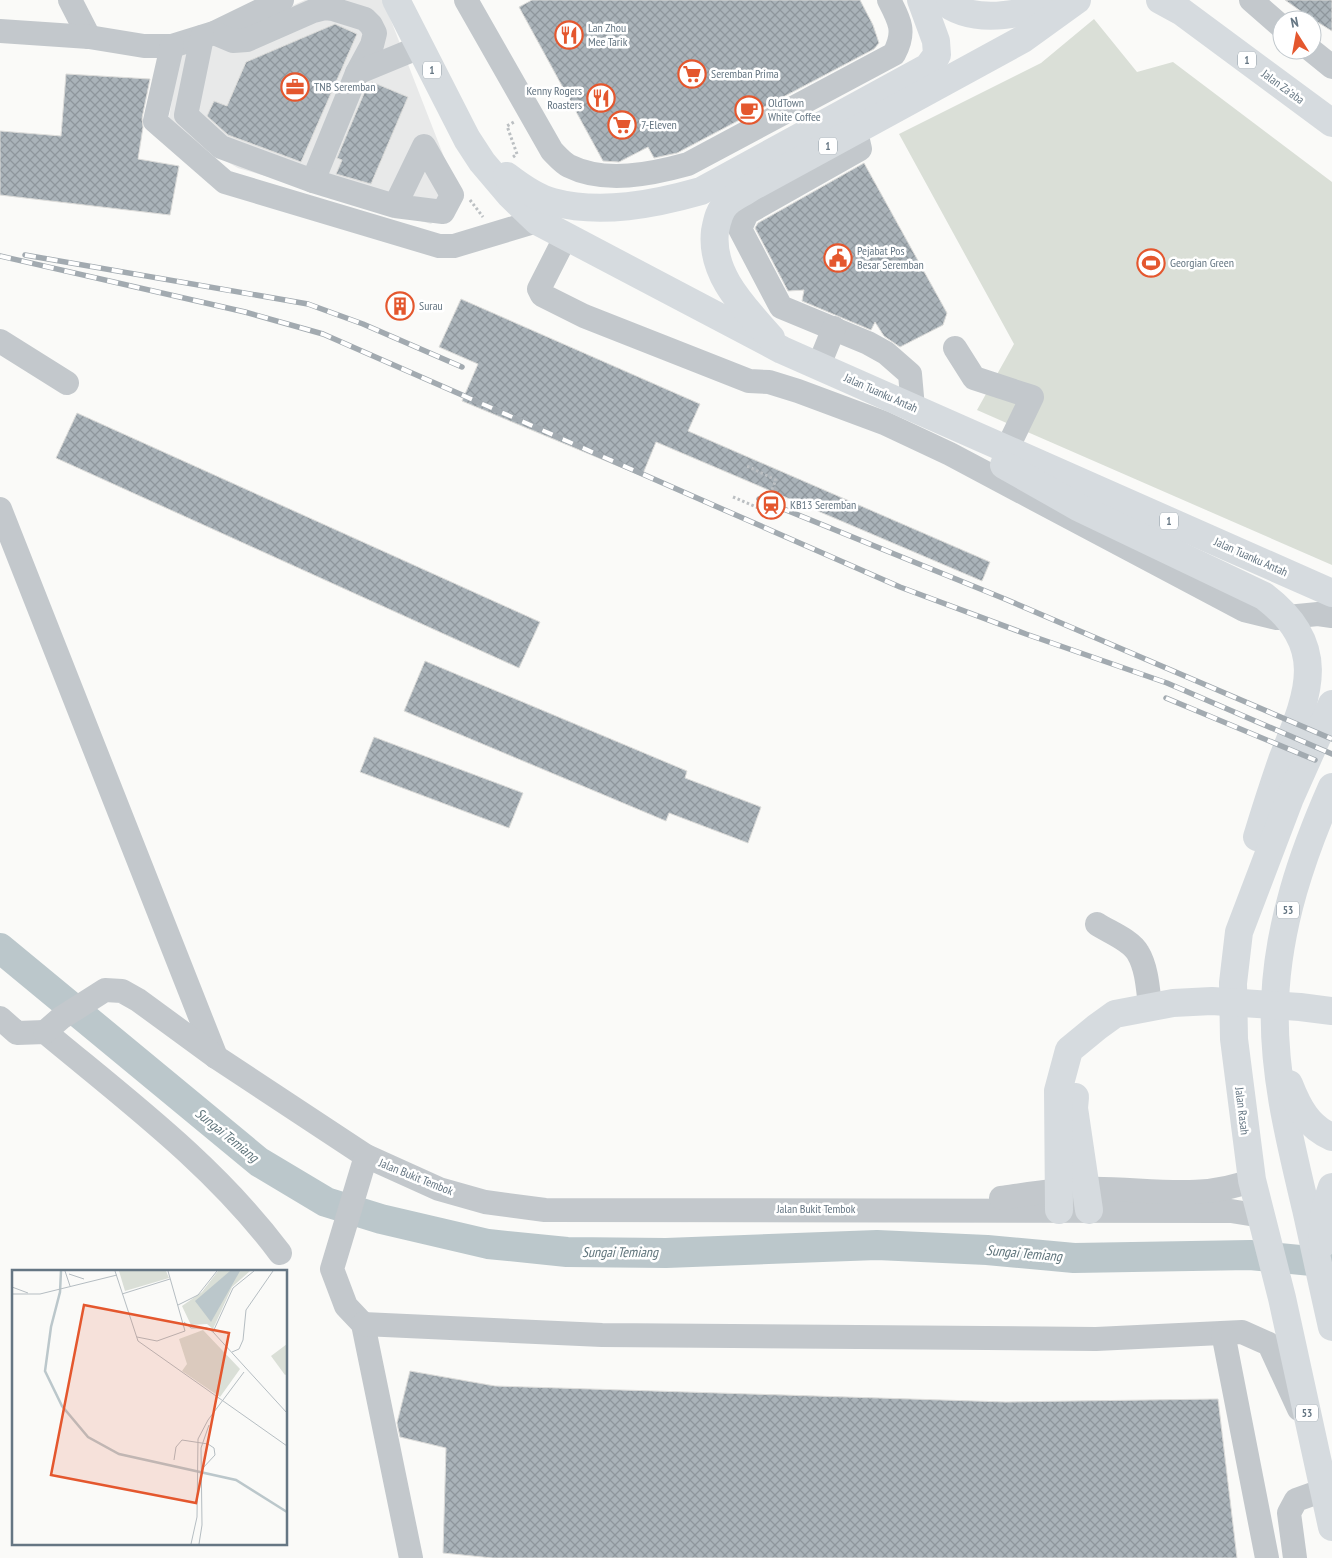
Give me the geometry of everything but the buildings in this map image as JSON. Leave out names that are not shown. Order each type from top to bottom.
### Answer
[{"type":"highway","name":"1","points":[[403,2],[420,47],[467,140],[520,186],[552,202],[583,208],[662,202],[701,191],[928,67],[937,55],[936,41],[921,0]]},
{"type":"highway","name":"1","points":[[942,0],[949,6],[981,15],[1035,10],[1075,0]]},
{"type":"highway","name":"1","points":[[782,350],[739,301],[722,273],[716,254],[717,218],[727,203],[750,188],[856,132],[1023,39],[1075,0]]},
{"type":"highway","name":"Jalan Za'aba","points":[[1176,4],[1332,123]]},
{"type":"highway","name":"Jalan Tuanku Antah","points":[[467,140],[482,162],[510,195],[537,221],[782,350],[1332,593]]},
{"type":"highway","points":[[920,411],[993,458],[1078,507],[1264,596],[1279,608],[1294,625],[1303,642],[1309,684],[1301,714],[1272,787],[1248,865],[1239,932]]},
{"type":"highway","name":"Jalan Rasah","points":[[1332,704],[1290,798],[1239,932],[1233,983],[1234,1039],[1252,1180],[1282,1298],[1332,1527]]},
{"type":"highway","name":"53","points":[[1332,787],[1297,873],[1286,920],[1275,1001],[1277,1048],[1288,1129],[1317,1237],[1323,1287],[1332,1327]]},
{"type":"highway","points":[[1059,1200],[1058,1091],[1069,1050],[1097,1026],[1115,1014],[1150,1006],[1212,1001],[1332,1011]]},
{"type":"highway","points":[[1088,1199],[1074,1108],[1079,1066],[1097,1026]]},
{"type":"highway","points":[[1277,1048],[1298,1106],[1318,1131],[1332,1137]]},
{"type":"highway","points":[[1317,1237],[1332,1187]]},
{"type":"street","points":[[70,0],[89,37]]},
{"type":"street","points":[[466,0],[552,151],[568,166],[586,173],[604,176],[656,173],[688,164],[894,54],[901,40],[900,25],[889,0]]},
{"type":"street","points":[[1250,0],[1272,19]]},
{"type":"street","points":[[0,31],[89,37],[144,46],[172,46],[208,35],[268,3]]},
{"type":"street","points":[[208,35],[233,41],[247,40],[312,11],[333,9],[365,19],[371,26],[375,34],[372,45],[357,72],[313,182]]},
{"type":"street","points":[[208,35],[186,115],[221,147],[313,182],[395,206]]},
{"type":"street","points":[[172,46],[155,121],[225,182],[440,246],[454,246],[537,221]]},
{"type":"street","points":[[357,72],[420,47]]},
{"type":"street","points":[[1322,59],[1332,67]]},
{"type":"street","points":[[856,132],[860,149],[747,213],[740,229],[781,307],[834,328],[886,353],[910,374],[920,411]]},
{"type":"street","points":[[566,236],[541,284],[540,290],[542,295],[584,316],[749,381],[769,382],[798,391],[884,423],[926,442],[1039,500],[1142,558],[1244,610],[1261,616],[1277,618],[1318,614],[1332,616]]},
{"type":"street","points":[[819,365],[834,328]]},
{"type":"street","points":[[0,341],[67,383]]},
{"type":"street","points":[[955,348],[974,378],[1032,397],[1007,449]]},
{"type":"street","points":[[0,509],[216,1057]]},
{"type":"street","points":[[1097,924],[1125,941],[1138,952],[1145,974],[1150,1006]]},
{"type":"street","name":"Jalan Bukit Tembok","points":[[53,1024],[105,990],[122,991],[138,1000],[216,1057],[366,1156],[440,1189],[485,1202],[545,1210],[910,1210],[1205,1192],[1234,1188],[1252,1180]]},
{"type":"street","points":[[0,1018],[17,1033],[53,1024],[202,1164],[252,1215],[280,1253]]},
{"type":"street","points":[[366,1156],[332,1269],[346,1306],[363,1324],[410,1558]]},
{"type":"street","name":"Jalan Bukit Tembok","points":[[1088,1199],[1231,1211],[1264,1226]]},
{"type":"street","points":[[363,1324],[622,1335],[1096,1339],[1242,1332],[1269,1344],[1313,1439]]},
{"type":"street","points":[[1223,1333],[1267,1558]]},
{"type":"street","points":[[1295,1558],[1289,1513],[1296,1500],[1324,1490]]},
{"type":"path","points":[[469,199],[496,233]]},
{"type":"path","points":[[733,497],[763,510],[776,480],[747,466]]},
{"type":"shaded area","name":"TNB Seremban","points":[[305,0],[383,0],[460,198],[431,224],[238,168],[198,145],[169,118],[179,56]]},
{"type":"shaded area","name":"Georgian Green","points":[[1094,19],[1137,72],[1173,62],[1332,182],[1332,565],[977,410],[1014,344],[899,134],[1041,63]]},
{"type":"waterway","name":"Sungai Temiang","points":[[0,948],[259,1162],[326,1202],[381,1219],[488,1244],[567,1252],[666,1253],[877,1245],[987,1250],[1074,1258],[1250,1255],[1332,1263]]},
{"type":"railway","points":[[25,255],[308,304],[363,324],[462,367]]},
{"type":"railway","points":[[0,256],[245,312],[323,334],[900,587],[1026,634],[1167,683],[1332,754]]},
{"type":"railway","points":[[759,499],[1005,599],[1332,739]]},
{"type":"railway","points":[[1166,698],[1315,760]]},
{"type":"place","name":"Lan Zhou Mee Tarik","points":[[569,35]]},
{"type":"place","name":"Seremban Prima","points":[[692,74]]},
{"type":"place","name":"TNB Seremban","points":[[295,87]]},
{"type":"place","name":"Kenny Rogers Roasters","points":[[601,98]]},
{"type":"place","name":"OldTown White Coffee","points":[[749,110]]},
{"type":"place","name":"7-Eleven","points":[[622,125]]},
{"type":"place","name":"Pejabat Pos Besar Seremban","points":[[838,258]]},
{"type":"place","name":"Georgian Green","points":[[1151,263]]},
{"type":"place","name":"Surau","points":[[400,306]]},
{"type":"place","name":"KB13 Seremban","points":[[771,505]]}]
